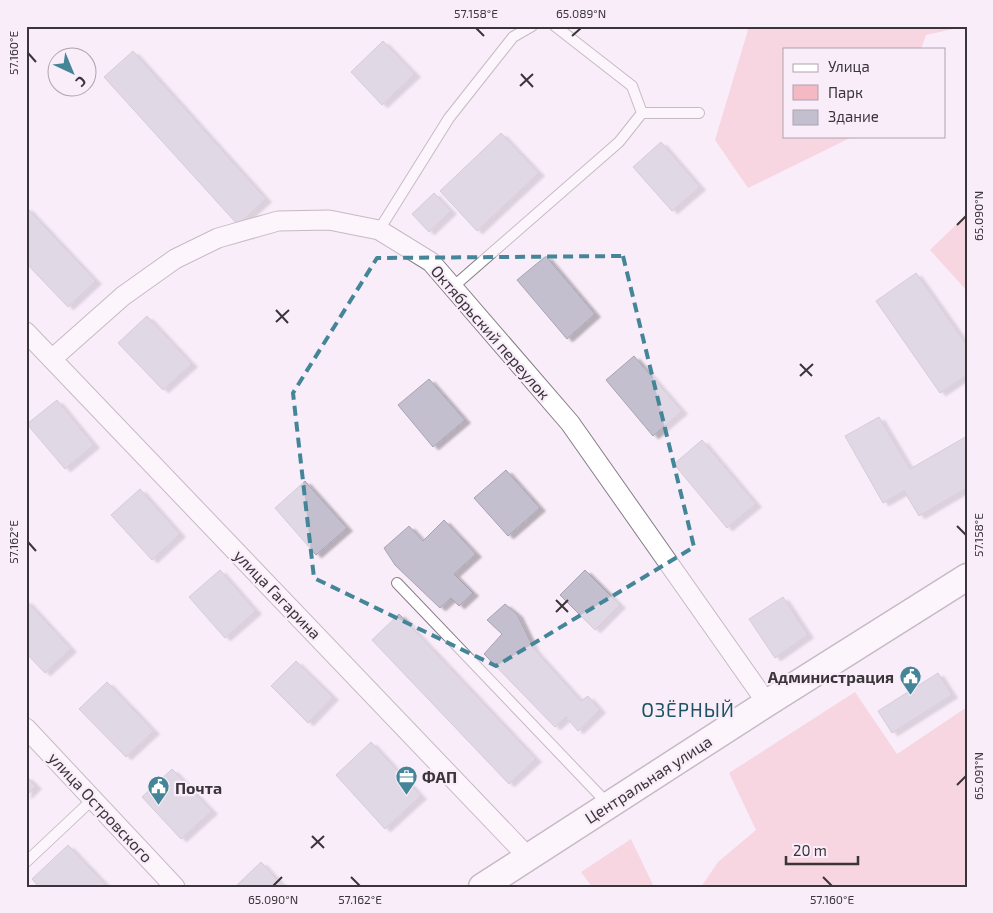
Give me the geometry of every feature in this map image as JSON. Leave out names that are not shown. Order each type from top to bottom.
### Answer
[{"type":"street","name":"Октябрьский переулок","points":[[53,358],[122,296],[175,259],[218,238],[278,221],[329,220],[379,230],[432,262],[570,423],[767,703]]},
{"type":"street","name":"улица Гагарина","points":[[26,332],[53,358],[528,857]]},
{"type":"street","name":"Центральная улица","points":[[482,887],[767,703],[967,577]]},
{"type":"street","name":"улица Островского","points":[[26,728],[175,887]]},
{"type":"lane","points":[[379,230],[449,118],[513,37],[532,26]]},
{"type":"lane","points":[[555,26],[632,86],[642,113]]},
{"type":"lane","points":[[642,113],[699,113]]},
{"type":"lane","points":[[454,286],[619,142],[642,113]]},
{"type":"lane","points":[[397,583],[609,805]]},
{"type":"lane","points":[[26,862],[93,799]]},
{"type":"highlighted area","points":[[623,256],[694,547],[496,666],[314,578],[293,393],[377,258]]},
{"type":"green space","points":[[743,26],[967,26],[926,35],[921,48],[783,48],[783,138],[850,138],[748,188],[715,140],[748,30]]},
{"type":"green space","points":[[967,214],[967,291],[930,250]]},
{"type":"green space","points":[[855,692],[897,754],[967,707],[967,887],[701,887],[718,862],[756,830],[729,773]]},
{"type":"green space","points":[[631,839],[654,887],[592,887],[581,872]]},
{"type":"building","points":[[383,41],[415,74],[382,105],[351,72]]},
{"type":"building","points":[[133,51],[266,199],[238,225],[104,77]]},
{"type":"building","points":[[501,133],[539,173],[477,231],[440,191]]},
{"type":"building","points":[[661,142],[700,187],[672,211],[633,167]]},
{"type":"building","points":[[434,193],[451,211],[429,232],[412,214]]},
{"type":"building","points":[[26,207],[96,281],[68,307],[26,263]]},
{"type":"building","points":[[546,256],[595,314],[567,339],[517,280]]},
{"type":"building","points":[[916,273],[967,345],[967,375],[940,393],[876,301]]},
{"type":"building","points":[[147,316],[192,364],[163,390],[118,343]]},
{"type":"building","points":[[634,356],[682,411],[653,436],[606,380]]},
{"type":"building","points":[[429,379],[465,420],[433,447],[398,405]]},
{"type":"building","points":[[57,400],[94,445],[65,469],[27,424]]},
{"type":"building","points":[[879,417],[910,469],[967,436],[967,488],[919,516],[904,491],[883,503],[845,436]]},
{"type":"building","points":[[702,440],[756,504],[727,528],[674,464]]},
{"type":"building","points":[[506,470],[540,508],[508,536],[474,498]]},
{"type":"building","points":[[305,481],[347,528],[316,555],[275,508]]},
{"type":"building","points":[[140,489],[180,534],[152,560],[111,515]]},
{"type":"building","points":[[444,520],[476,554],[454,574],[473,593],[459,606],[451,598],[440,608],[395,565],[384,548],[409,526],[423,541]]},
{"type":"building","points":[[220,570],[256,611],[225,638],[189,597]]},
{"type":"building","points":[[585,570],[620,605],[595,630],[560,595]]},
{"type":"building","points":[[783,597],[808,635],[775,658],[749,619]]},
{"type":"building","points":[[26,600],[71,649],[45,673],[26,653]]},
{"type":"building","points":[[505,604],[517,614],[534,649],[581,701],[588,696],[600,710],[578,731],[566,717],[555,727],[484,654],[502,634],[487,620]]},
{"type":"building","points":[[399,614],[536,759],[509,784],[372,640]]},
{"type":"building","points":[[296,661],[333,697],[308,723],[271,686]]},
{"type":"building","points":[[938,673],[952,695],[892,733],[878,711]]},
{"type":"building","points":[[107,682],[154,731],[126,757],[79,709]]},
{"type":"building","points":[[371,742],[421,796],[385,829],[336,775]]},
{"type":"building","points":[[172,769],[212,811],[181,839],[142,797]]},
{"type":"building","points":[[26,776],[36,786],[26,796]]},
{"type":"building","points":[[68,845],[108,887],[39,887],[32,879]]},
{"type":"building","points":[[261,862],[284,887],[236,886]]},
{"type":"place","name":"Администрация","points":[[910,695]]},
{"type":"place","name":"ФАП","points":[[406,795]]},
{"type":"place","name":"Почта","points":[[159,806]]},
{"type":"district","name":"ОЗЁРНЫЙ","points":[[688,709]]}]
